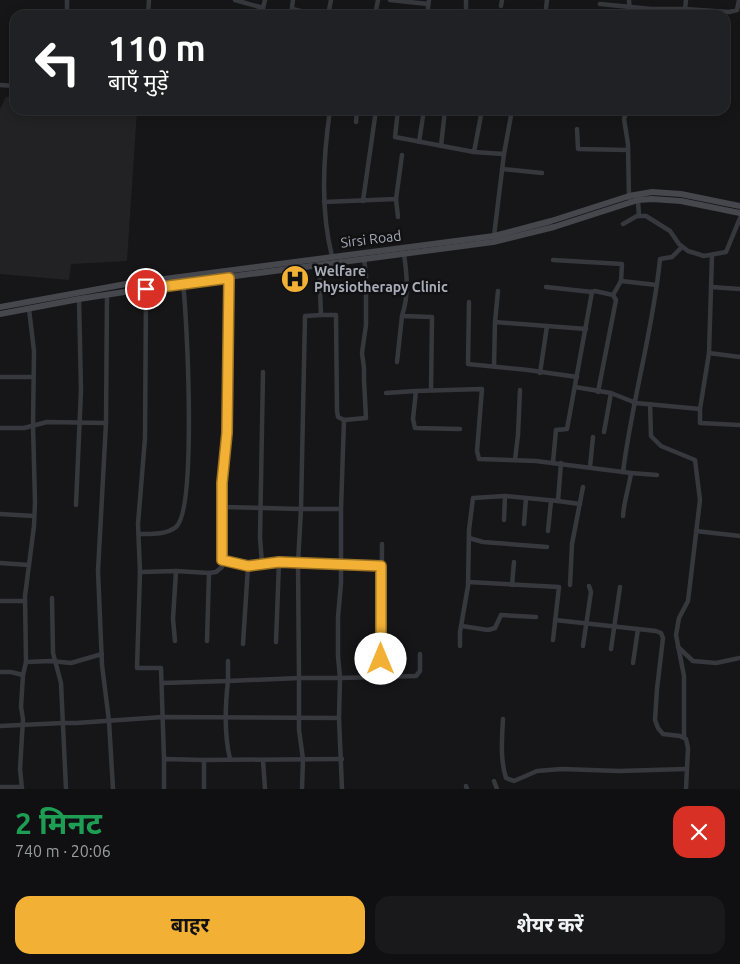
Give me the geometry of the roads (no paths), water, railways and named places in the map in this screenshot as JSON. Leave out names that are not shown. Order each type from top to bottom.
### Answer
[{"type":"main road","name":"Sirsi Road","points":[[0,307],[106,287],[494,236],[652,192],[681,194],[740,206]]},
{"type":"main road","name":"Sirsi Road","points":[[0,314],[79,299],[183,283],[512,238],[554,227],[629,199],[681,201],[740,213]]},
{"type":"street","points":[[235,0],[264,8],[265,0]]},
{"type":"street","points":[[293,0],[292,9],[296,10]]},
{"type":"street","points":[[390,0],[429,2]]},
{"type":"street","points":[[501,6],[502,0]]},
{"type":"street","points":[[546,0],[546,8]]},
{"type":"street","points":[[629,0],[629,10]]},
{"type":"street","points":[[685,9],[686,0]]},
{"type":"street","points":[[730,12],[737,10],[739,0]]},
{"type":"street","points":[[600,4],[651,9],[689,10]]},
{"type":"street","points":[[329,115],[325,154],[324,202],[326,232],[332,256]]},
{"type":"street","points":[[356,122],[357,115]]},
{"type":"street","points":[[363,202],[375,115]]},
{"type":"street","points":[[397,115],[395,136],[474,152],[504,154]]},
{"type":"street","points":[[419,142],[423,115]]},
{"type":"street","points":[[440,146],[445,115]]},
{"type":"street","points":[[474,152],[481,115]]},
{"type":"street","points":[[494,236],[504,154],[511,115]]},
{"type":"street","points":[[625,115],[624,119],[628,150],[629,199]]},
{"type":"street","points":[[577,129],[578,149],[628,150]]},
{"type":"street","points":[[398,217],[396,199],[402,155]]},
{"type":"street","points":[[502,169],[542,173]]},
{"type":"street","points":[[324,202],[363,202],[396,199]]},
{"type":"street","points":[[638,200],[639,216]]},
{"type":"street","points":[[623,224],[639,216],[646,216],[670,231],[682,247],[704,256],[726,252],[740,218]]},
{"type":"street","points":[[623,472],[629,427],[636,403],[660,259],[672,257],[682,247]]},
{"type":"street","points":[[397,362],[407,287],[404,254]]},
{"type":"street","points":[[712,255],[709,353],[700,409],[700,423],[740,425]]},
{"type":"street","points":[[302,789],[304,759],[299,730],[298,563],[305,316],[336,315],[338,417],[344,420],[366,418],[362,353],[366,325],[366,275],[364,259]]},
{"type":"street","points":[[553,260],[622,264],[621,281],[613,295]]},
{"type":"street","points":[[318,265],[321,315]]},
{"type":"street","points":[[140,572],[209,572],[221,569],[222,483],[227,433],[229,278]]},
{"type":"street","points":[[621,281],[657,285]]},
{"type":"street","points":[[139,534],[156,534],[168,531],[176,526],[182,518],[185,505],[189,456],[188,362],[183,283]]},
{"type":"street","points":[[106,287],[106,424],[98,570],[102,665],[110,721],[113,789]]},
{"type":"street","points":[[711,287],[740,289]]},
{"type":"street","points":[[546,288],[595,291],[613,295],[616,300],[598,392]]},
{"type":"street","points":[[146,289],[145,438],[139,503],[140,572],[137,668],[161,668],[164,717],[164,789]]},
{"type":"street","points":[[494,366],[498,291]]},
{"type":"street","points":[[553,462],[556,430],[567,430],[592,292]]},
{"type":"street","points":[[76,505],[80,423],[81,328],[79,299]]},
{"type":"street","points":[[468,302],[468,364],[577,377]]},
{"type":"street","points":[[0,787],[22,788],[20,769],[22,725],[24,719],[21,707],[23,675],[26,662],[25,601],[34,516],[34,351],[29,309]]},
{"type":"street","points":[[402,316],[432,317],[431,390]]},
{"type":"street","points":[[495,322],[586,329]]},
{"type":"street","points":[[540,373],[546,326]]},
{"type":"street","points":[[709,353],[740,357]]},
{"type":"street","points":[[262,564],[260,537],[263,372]]},
{"type":"street","points":[[0,377],[33,377]]},
{"type":"street","points":[[575,387],[611,393],[636,403],[700,409]]},
{"type":"street","points":[[386,393],[482,389],[476,451],[479,459],[553,462],[657,475]]},
{"type":"street","points":[[514,460],[518,435],[520,390]]},
{"type":"street","points":[[416,391],[413,419],[415,428],[460,429]]},
{"type":"street","points":[[604,432],[611,393]]},
{"type":"street","points":[[650,404],[650,436],[661,446],[695,460],[700,500],[688,601],[679,618],[676,635],[684,676],[684,738],[687,742],[686,789]]},
{"type":"street","points":[[342,789],[338,617],[341,583],[344,420]]},
{"type":"street","points":[[0,428],[24,428],[48,422],[106,424]]},
{"type":"street","points":[[590,467],[593,437]]},
{"type":"street","points":[[558,501],[561,463]]},
{"type":"street","points":[[623,516],[631,473]]},
{"type":"street","points":[[570,586],[572,544],[583,487]]},
{"type":"street","points":[[460,646],[460,632],[468,582],[469,538],[473,498],[505,496],[580,504]]},
{"type":"street","points":[[504,520],[505,496]]},
{"type":"street","points":[[524,524],[526,498]]},
{"type":"street","points":[[548,531],[551,501]]},
{"type":"street","points":[[222,507],[341,509]]},
{"type":"street","points":[[0,514],[34,516]]},
{"type":"street","points":[[696,531],[740,536]]},
{"type":"street","points":[[469,538],[483,542],[546,547]]},
{"type":"street","points":[[381,678],[382,544]]},
{"type":"street","points":[[222,560],[248,566],[279,562],[381,566]]},
{"type":"street","points":[[276,642],[279,562]]},
{"type":"street","points":[[512,585],[514,562]]},
{"type":"street","points":[[0,563],[29,565]]},
{"type":"street","points":[[243,644],[248,566]]},
{"type":"street","points":[[175,641],[173,619],[176,571]]},
{"type":"street","points":[[207,641],[209,572]]},
{"type":"street","points":[[468,582],[558,587],[553,640]]},
{"type":"street","points":[[583,646],[591,592],[589,586]]},
{"type":"street","points":[[611,649],[620,587]]},
{"type":"street","points":[[52,598],[53,653],[61,683],[66,789]]},
{"type":"street","points":[[0,601],[25,601]]},
{"type":"street","points":[[462,626],[488,630],[495,628],[501,615],[536,617]]},
{"type":"street","points":[[555,620],[656,631],[661,634],[664,638],[657,689],[656,724],[664,734],[684,738]]},
{"type":"street","points":[[633,663],[638,629]]},
{"type":"street","points":[[678,647],[693,661],[716,663],[740,658]]},
{"type":"street","points":[[26,662],[71,663],[102,654]]},
{"type":"street","points":[[162,683],[416,676],[420,671],[420,654]]},
{"type":"street","points":[[228,661],[226,717],[227,747],[230,759]]},
{"type":"street","points":[[0,672],[23,675]]},
{"type":"street","points":[[0,726],[164,717],[339,718]]},
{"type":"street","points":[[503,720],[502,751],[504,770],[506,778],[514,781],[537,771],[562,769],[619,771],[686,769]]},
{"type":"street","points":[[164,759],[342,760]]},
{"type":"street","points":[[204,760],[204,789]]},
{"type":"street","points":[[263,760],[265,789]]},
{"type":"street","points":[[494,781],[497,789]]},
{"type":"place","name":"Welfare Physiotherapy Clinic","points":[[295,279]]}]
